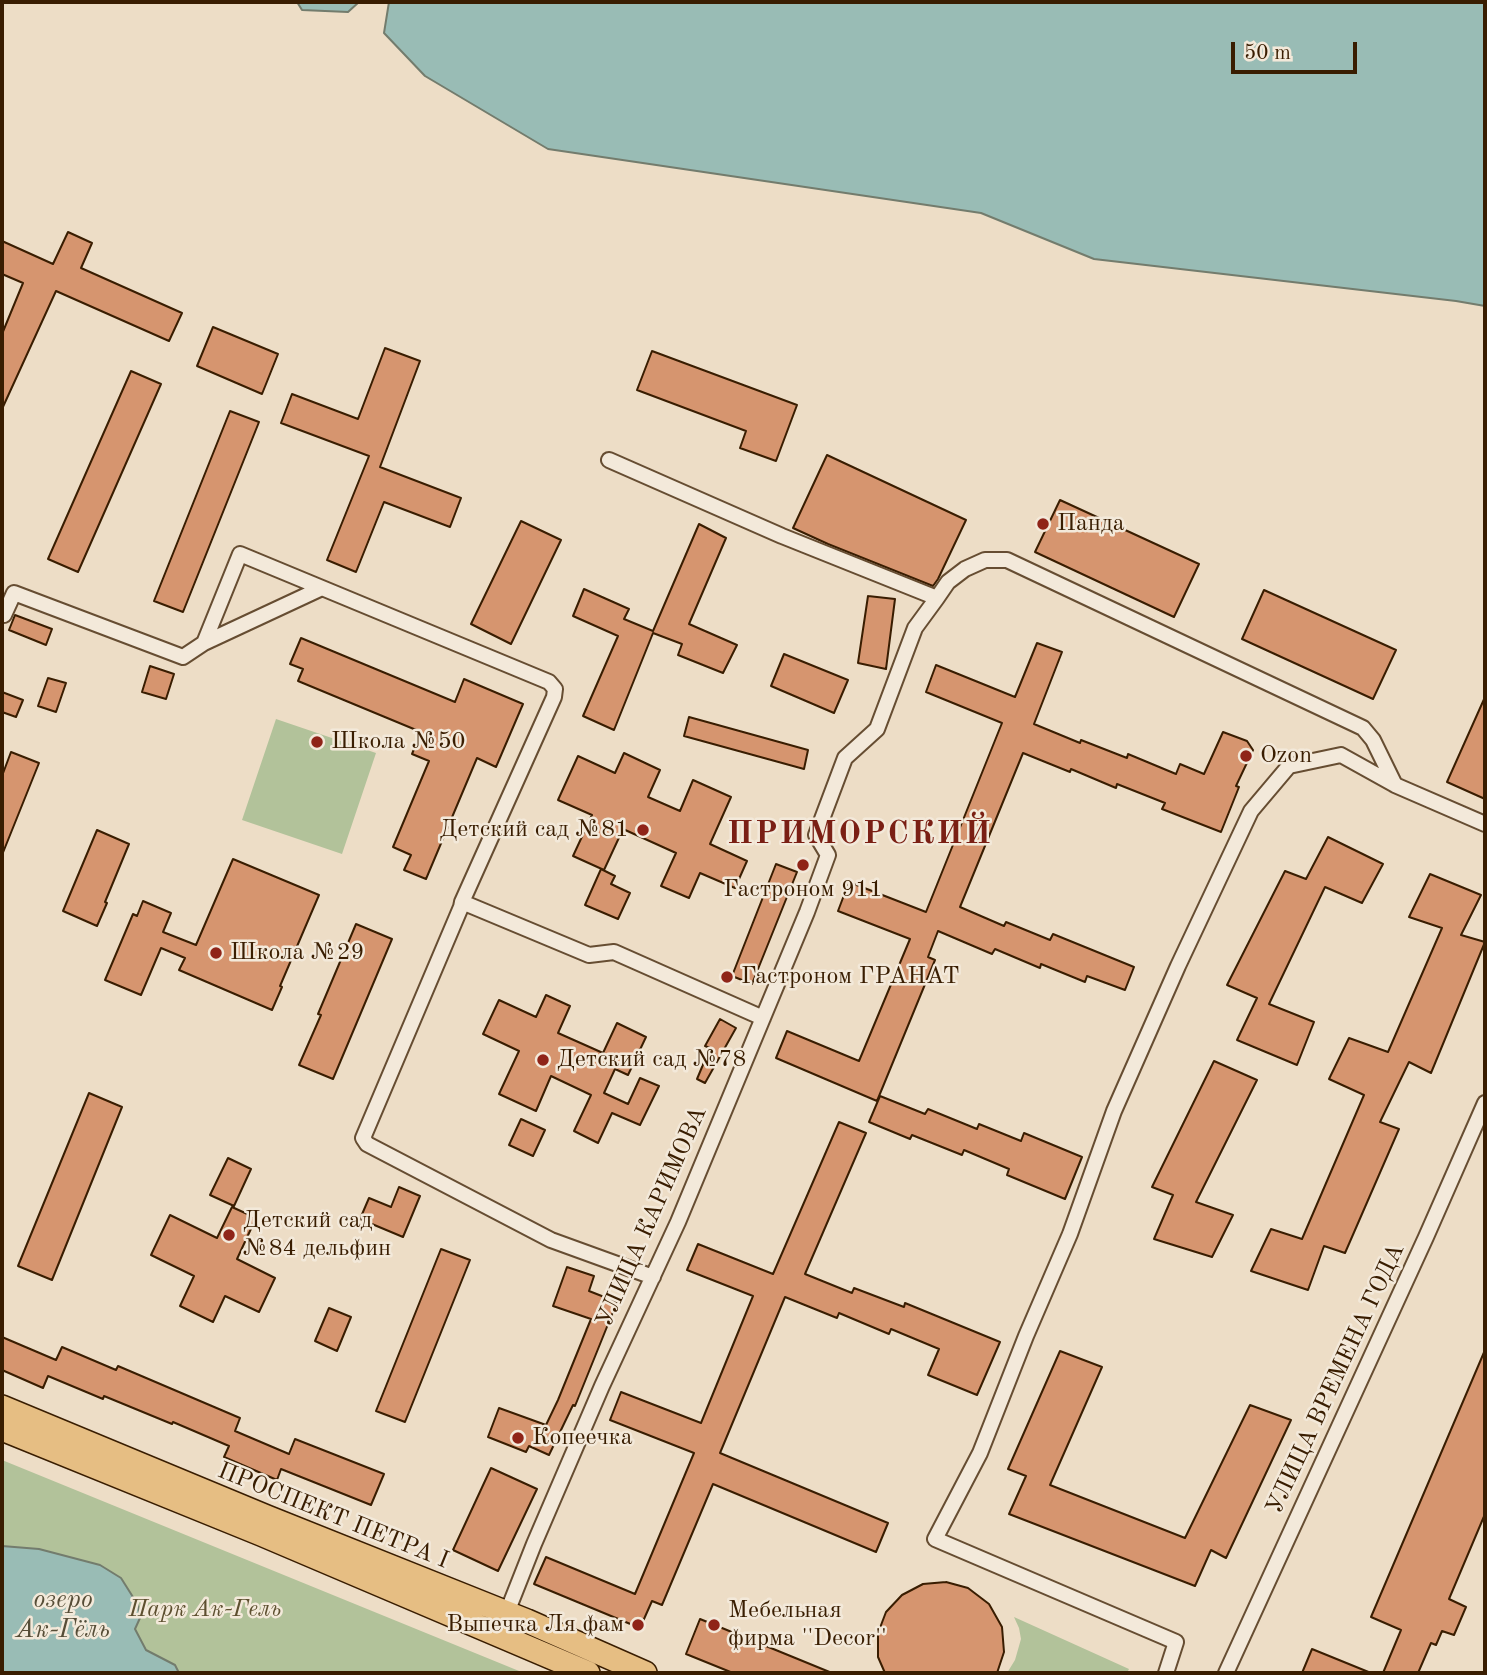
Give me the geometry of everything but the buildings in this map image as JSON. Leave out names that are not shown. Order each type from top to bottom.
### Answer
[{"type":"main road","name":"ПРОСПЕКТ ПЕТРА I","points":[[2,1407],[267,1517],[502,1624],[588,1673]]},
{"type":"main road","name":"ПРОСПЕКТ ПЕТРА I","points":[[2,1429],[261,1534],[502,1624],[645,1673]]},
{"type":"street","points":[[609,460],[782,536],[937,598],[948,582],[965,569],[985,560],[1007,560],[1363,728],[1373,740],[1395,785]]},
{"type":"street","points":[[204,643],[240,554],[549,682],[555,689],[554,697],[462,902],[363,1135],[364,1142],[551,1240],[653,1278]]},
{"type":"street","points":[[2,614],[4,615],[14,593],[183,657],[204,643],[322,588]]},
{"type":"street","name":"УЛИЦА КАРИМОВА","points":[[502,1624],[602,1386],[653,1278],[807,912],[828,855],[816,835],[845,758],[877,729],[915,628],[937,598]]},
{"type":"street","points":[[1166,1673],[1176,1642],[935,1539],[980,1453],[1070,1234],[1114,1111],[1251,811],[1289,766],[1341,755],[1395,785],[1485,824]]},
{"type":"street","points":[[462,902],[589,955],[614,952],[763,1018]]},
{"type":"street","name":"УЛИЦА ВРЕМЕНА ГОДА","points":[[1226,1673],[1485,1103]]},
{"type":"green space","points":[[276,719],[376,753],[342,854],[242,820]]},
{"type":"green space","name":"Парк Ак-Гель","points":[[2,1460],[524,1673],[179,1673],[175,1665],[146,1650],[135,1629],[140,1618],[138,1605],[121,1578],[100,1565],[39,1549],[2,1546]]},
{"type":"green space","points":[[1014,1617],[1129,1669],[1127,1673],[1007,1673],[1015,1660],[1021,1639]]},
{"type":"water","points":[[297,2],[359,2],[348,12],[302,10]]},
{"type":"water","points":[[389,2],[1485,2],[1485,306],[1094,259],[981,213],[548,149],[425,76],[384,33]]},
{"type":"water","name":"озеро Ак-Гёль","points":[[2,1546],[39,1549],[100,1565],[121,1578],[138,1605],[140,1618],[135,1629],[146,1650],[175,1665],[179,1673],[2,1673]]},
{"type":"place","name":"Панда","points":[[1043,524]]},
{"type":"place","name":"Школа №50","points":[[317,742]]},
{"type":"place","name":"Ozon","points":[[1246,756]]},
{"type":"place","name":"Детский сад №81","points":[[643,830]]},
{"type":"place","name":"Гастроном 911","points":[[803,865]]},
{"type":"place","name":"Школа №29","points":[[216,953]]},
{"type":"place","name":"Гастроном ГРАНАТ","points":[[727,977]]},
{"type":"place","name":"Детский сад №78","points":[[543,1060]]},
{"type":"place","name":"Детский сад №84 дельфин","points":[[229,1235]]},
{"type":"place","name":"Копеечка","points":[[518,1438]]},
{"type":"place","name":"Выпечка Ля фам","points":[[638,1625]]},
{"type":"place","name":"Мебельная фирма ''Decor''","points":[[714,1625]]},
{"type":"district","name":"ПРИМОРСКИЙ","points":[[860,835]]}]
